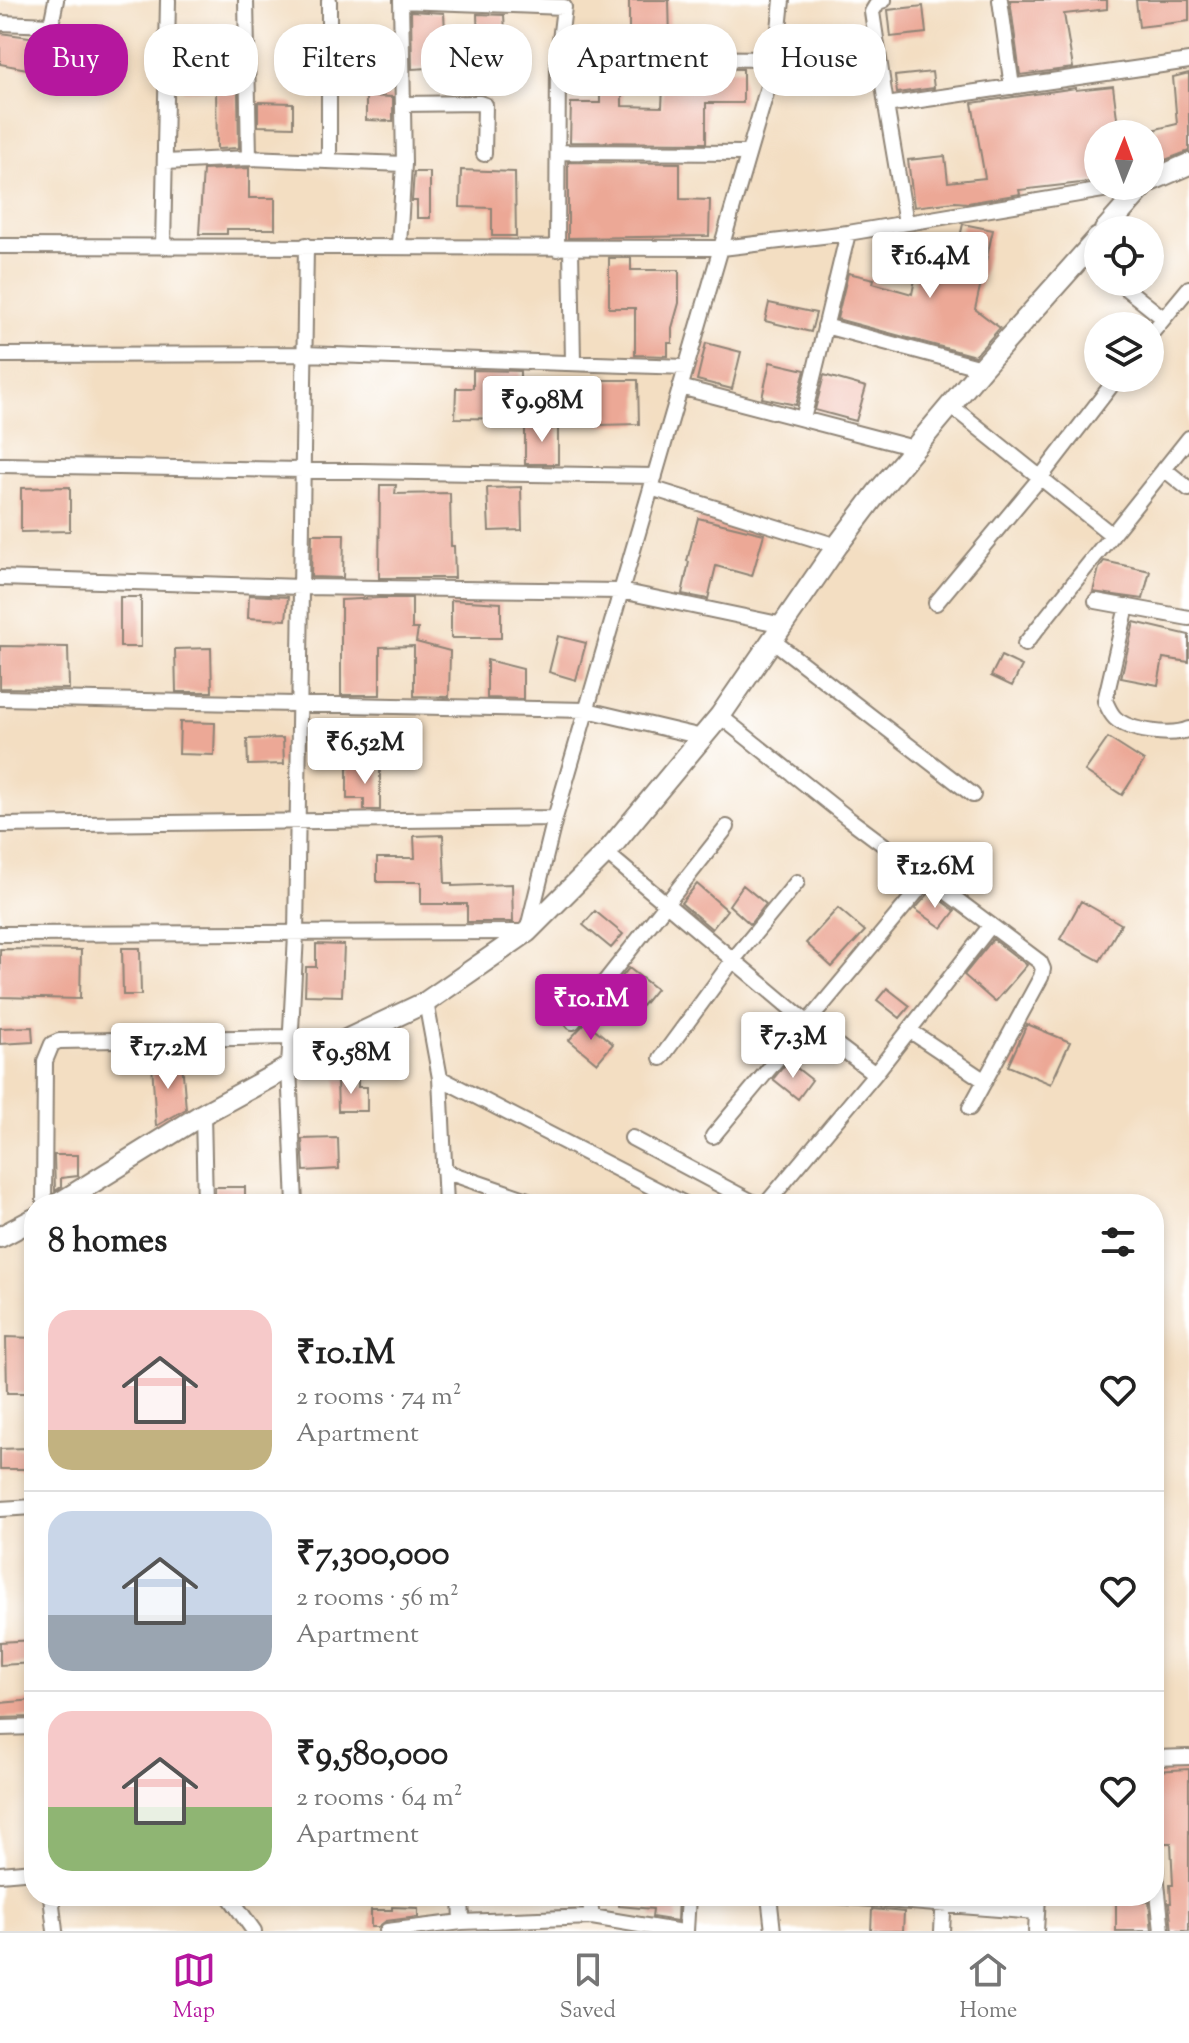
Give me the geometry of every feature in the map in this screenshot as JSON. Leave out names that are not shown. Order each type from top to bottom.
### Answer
[{"type":"street","points":[[0,23],[51,25],[56,0]]},
{"type":"street","points":[[163,247],[168,0]]},
{"type":"street","points":[[246,0],[249,158]]},
{"type":"street","points":[[329,0],[329,161]]},
{"type":"street","points":[[399,245],[404,164],[401,0],[564,4],[562,24]]},
{"type":"street","points":[[780,24],[782,0]]},
{"type":"street","points":[[1000,0],[1012,87]]},
{"type":"street","points":[[880,1],[872,12],[906,223]]},
{"type":"street","points":[[886,105],[1189,61]]},
{"type":"street","points":[[558,96],[564,248],[573,362]]},
{"type":"street","points":[[527,932],[555,818],[765,96]]},
{"type":"street","points":[[403,104],[485,105],[484,154]]},
{"type":"street","points":[[559,152],[748,153]]},
{"type":"street","points":[[165,162],[249,158],[404,164]]},
{"type":"street","points":[[1164,175],[1189,164]]},
{"type":"street","points":[[0,246],[722,248],[848,233],[1084,193]]},
{"type":"street","points":[[1117,216],[1132,200]]},
{"type":"street","points":[[803,419],[848,233]]},
{"type":"street","points":[[295,1194],[289,1067],[296,935],[306,245]]},
{"type":"street","points":[[74,1194],[203,1114],[289,1067],[426,1002],[527,932],[606,853],[720,716],[837,546],[950,405],[982,368],[1084,267]]},
{"type":"street","points":[[1164,317],[1189,288]]},
{"type":"street","points":[[1136,296],[1156,312]]},
{"type":"street","points":[[825,326],[982,368]]},
{"type":"street","points":[[0,355],[304,354],[686,367]]},
{"type":"street","points":[[680,387],[914,448]]},
{"type":"street","points":[[936,603],[1040,478],[1106,392]]},
{"type":"street","points":[[950,405],[1112,535]]},
{"type":"street","points":[[1025,644],[1189,438]]},
{"type":"street","points":[[0,465],[303,470],[653,482],[837,546]]},
{"type":"street","points":[[1164,469],[1189,489]]},
{"type":"street","points":[[0,578],[301,587],[621,591],[778,632],[973,795]]},
{"type":"street","points":[[1096,601],[1189,618]]},
{"type":"street","points":[[1127,606],[1105,701],[1112,715],[1123,724],[1156,731],[1174,733],[1189,729]]},
{"type":"street","points":[[0,698],[587,710],[702,737]]},
{"type":"street","points":[[720,716],[849,819],[1040,962],[1043,969],[970,1108]]},
{"type":"street","points":[[0,825],[555,818]]},
{"type":"street","points":[[573,1022],[727,827]]},
{"type":"street","points":[[606,853],[808,1023],[875,1074]]},
{"type":"street","points":[[713,1136],[929,877]]},
{"type":"street","points":[[661,1058],[733,960],[797,882]]},
{"type":"street","points":[[774,1194],[875,1074],[991,925]]},
{"type":"street","points":[[0,934],[527,932]]},
{"type":"street","points":[[426,1002],[440,1078],[445,1194]]},
{"type":"street","points":[[909,1030],[985,1081]]},
{"type":"street","points":[[44,1194],[45,1061],[52,1044],[59,1041],[291,1037]]},
{"type":"street","points":[[440,1078],[666,1194]]},
{"type":"street","points":[[203,1114],[205,1194]]},
{"type":"street","points":[[632,1138],[737,1194]]},
{"type":"street","points":[[444,1171],[511,1194]]},
{"type":"street","points":[[0,1237],[24,1224]]},
{"type":"street","points":[[0,1509],[24,1508]]},
{"type":"street","points":[[0,1728],[24,1727]]},
{"type":"street","points":[[1164,1758],[1189,1757]]},
{"type":"street","points":[[0,1874],[24,1872]]},
{"type":"street","points":[[52,1906],[55,1931]]},
{"type":"street","points":[[236,1906],[254,1931]]},
{"type":"street","points":[[461,1906],[462,1922]]},
{"type":"street","points":[[590,1906],[592,1917]]},
{"type":"street","points":[[686,1931],[687,1906]]},
{"type":"street","points":[[770,1906],[773,1931]]},
{"type":"street","points":[[942,1931],[944,1906]]},
{"type":"street","points":[[986,1906],[1037,1912]]},
{"type":"street","points":[[1036,1931],[1037,1906]]},
{"type":"street","points":[[1159,1906],[1162,1931]]},
{"type":"street","points":[[390,1931],[462,1922],[537,1925],[592,1917],[609,1926],[676,1931]]},
{"type":"building","points":[[629,0],[669,0],[670,24],[629,24]]},
{"type":"building","points":[[1010,0],[1107,0],[1107,9],[1064,14],[1073,68],[1020,75]]},
{"type":"building","points":[[1136,0],[1189,0],[1189,21],[1139,27]]},
{"type":"building","points":[[923,6],[926,33],[891,37],[888,10]]},
{"type":"building","points":[[411,11],[444,13],[445,24],[421,24],[421,68],[412,69]]},
{"type":"building","points":[[477,14],[504,15],[505,24],[477,24]]},
{"type":"building","points":[[0,33],[24,36],[24,68],[0,64]]},
{"type":"building","points":[[737,69],[743,69],[743,103],[706,103],[706,143],[570,142],[571,103],[600,103],[600,96],[622,96],[622,106],[662,107],[663,96],[737,96]]},
{"type":"building","points":[[932,72],[934,88],[897,93],[895,76]]},
{"type":"building","points":[[1189,73],[1189,151],[1164,160],[1164,127],[1177,124],[1173,77]]},
{"type":"building","points":[[1113,86],[1117,120],[1084,120],[1084,183],[1019,190],[1020,194],[968,203],[914,207],[908,160],[945,156],[948,182],[985,178],[972,103]]},
{"type":"building","points":[[216,96],[238,96],[239,148],[217,149]]},
{"type":"building","points":[[366,96],[393,97],[393,121],[366,120]]},
{"type":"building","points":[[258,102],[293,103],[293,127],[258,126]]},
{"type":"building","points":[[568,162],[680,163],[680,199],[710,200],[709,236],[568,238]]},
{"type":"building","points":[[249,168],[249,198],[275,198],[275,229],[227,229],[227,234],[199,234],[203,170]]},
{"type":"building","points":[[461,170],[515,172],[516,236],[492,236],[492,208],[460,207]]},
{"type":"building","points":[[414,172],[430,172],[430,218],[417,218],[417,201],[412,201]]},
{"type":"building","points":[[963,224],[993,230],[975,309],[1000,328],[975,356],[837,319],[848,273],[874,279],[873,283],[912,294],[919,260],[953,267]]},
{"type":"building","points":[[609,258],[631,258],[631,270],[679,270],[679,303],[672,328],[672,343],[668,343],[668,356],[635,355],[635,308],[609,308]]},
{"type":"building","points":[[769,303],[816,313],[811,332],[765,321]]},
{"type":"building","points":[[706,343],[741,352],[732,389],[697,380]]},
{"type":"building","points":[[770,362],[805,370],[796,405],[762,398]]},
{"type":"building","points":[[473,370],[520,371],[520,419],[455,418],[456,388],[473,388]]},
{"type":"building","points":[[824,375],[866,387],[856,421],[815,410]]},
{"type":"building","points":[[598,380],[638,380],[639,424],[599,425]]},
{"type":"building","points":[[525,423],[558,423],[558,464],[525,464]]},
{"type":"building","points":[[380,485],[396,485],[395,494],[450,493],[455,578],[379,578]]},
{"type":"building","points":[[70,487],[70,531],[21,532],[21,488]]},
{"type":"building","points":[[521,487],[522,530],[489,531],[487,488]]},
{"type":"building","points":[[698,518],[764,534],[752,576],[716,566],[708,599],[682,594]]},
{"type":"building","points":[[312,534],[344,534],[343,578],[311,577]]},
{"type":"building","points":[[1104,561],[1150,571],[1143,599],[1093,592]]},
{"type":"building","points":[[249,595],[288,597],[286,620],[248,618]]},
{"type":"building","points":[[120,597],[141,597],[141,647],[120,647]]},
{"type":"building","points":[[412,598],[412,629],[418,629],[416,642],[450,651],[449,697],[414,696],[414,646],[380,647],[380,695],[341,695],[341,600]]},
{"type":"building","points":[[451,600],[501,603],[501,638],[451,638]]},
{"type":"building","points":[[1134,622],[1189,635],[1189,662],[1163,658],[1158,685],[1121,678]]},
{"type":"building","points":[[558,636],[586,643],[576,680],[549,672]]},
{"type":"building","points":[[0,646],[68,647],[69,689],[0,688]]},
{"type":"building","points":[[211,648],[212,692],[176,692],[175,649]]},
{"type":"building","points":[[1001,656],[1022,666],[1012,686],[991,676]]},
{"type":"building","points":[[487,660],[523,669],[523,699],[487,698]]},
{"type":"building","points":[[180,722],[215,723],[214,755],[179,754]]},
{"type":"building","points":[[283,738],[284,764],[248,765],[247,739]]},
{"type":"building","points":[[1108,738],[1144,761],[1122,795],[1085,771]]},
{"type":"building","points":[[347,767],[380,767],[380,810],[364,810],[364,799],[347,799]]},
{"type":"building","points":[[443,835],[445,883],[452,883],[452,886],[512,884],[513,922],[467,922],[467,904],[421,904],[421,882],[377,882],[377,858],[415,858],[414,836]]},
{"type":"building","points":[[697,884],[727,910],[712,929],[681,903]]},
{"type":"building","points":[[743,885],[766,904],[750,924],[729,905]]},
{"type":"building","points":[[930,892],[955,911],[942,928],[915,909]]},
{"type":"building","points":[[1081,901],[1121,924],[1100,961],[1060,939]]},
{"type":"building","points":[[838,908],[865,931],[832,967],[806,943]]},
{"type":"building","points":[[595,911],[623,934],[611,948],[583,925]]},
{"type":"building","points":[[993,939],[1027,965],[995,1002],[964,975]]},
{"type":"building","points":[[316,944],[344,945],[342,996],[305,995],[306,967],[316,967]]},
{"type":"building","points":[[122,948],[140,948],[141,995],[123,995]]},
{"type":"building","points":[[0,949],[81,950],[80,999],[0,997]]},
{"type":"building","points":[[629,968],[656,989],[642,1006],[615,985]]},
{"type":"building","points":[[887,988],[910,1006],[900,1018],[877,1000]]},
{"type":"building","points":[[586,1022],[613,1044],[597,1063],[569,1040]]},
{"type":"building","points":[[1027,1024],[1070,1042],[1051,1084],[1008,1066]]},
{"type":"building","points":[[32,1027],[33,1042],[0,1044],[0,1028]]},
{"type":"building","points":[[788,1061],[812,1080],[798,1099],[773,1079]]},
{"type":"building","points":[[182,1062],[186,1109],[156,1126],[152,1064]]},
{"type":"building","points":[[337,1079],[358,1079],[358,1087],[367,1087],[367,1111],[338,1111]]},
{"type":"building","points":[[338,1138],[339,1169],[304,1171],[302,1139]]},
{"type":"building","points":[[54,1155],[78,1155],[78,1176],[61,1178],[61,1187],[55,1191]]},
{"type":"building","points":[[215,1187],[245,1187],[245,1194],[215,1194]]},
{"type":"building","points":[[6,1337],[24,1338],[24,1393],[7,1393]]},
{"type":"building","points":[[24,1448],[24,1469],[0,1469],[0,1449]]},
{"type":"building","points":[[24,1641],[24,1664],[0,1665],[0,1642]]},
{"type":"building","points":[[24,1701],[24,1717],[0,1718],[0,1703]]},
{"type":"building","points":[[1189,1769],[1189,1931],[1172,1931],[1169,1903],[1170,1885],[1173,1885],[1171,1843],[1164,1843],[1164,1770]]},
{"type":"building","points":[[619,1906],[678,1906],[677,1921],[652,1917],[653,1909]]},
{"type":"building","points":[[1116,1906],[1149,1906],[1152,1931],[1116,1931]]},
{"type":"building","points":[[392,1907],[418,1908],[418,1917],[386,1921],[378,1927],[371,1927],[371,1910],[392,1910]]},
{"type":"building","points":[[872,1909],[904,1912],[903,1931],[871,1931]]}]
